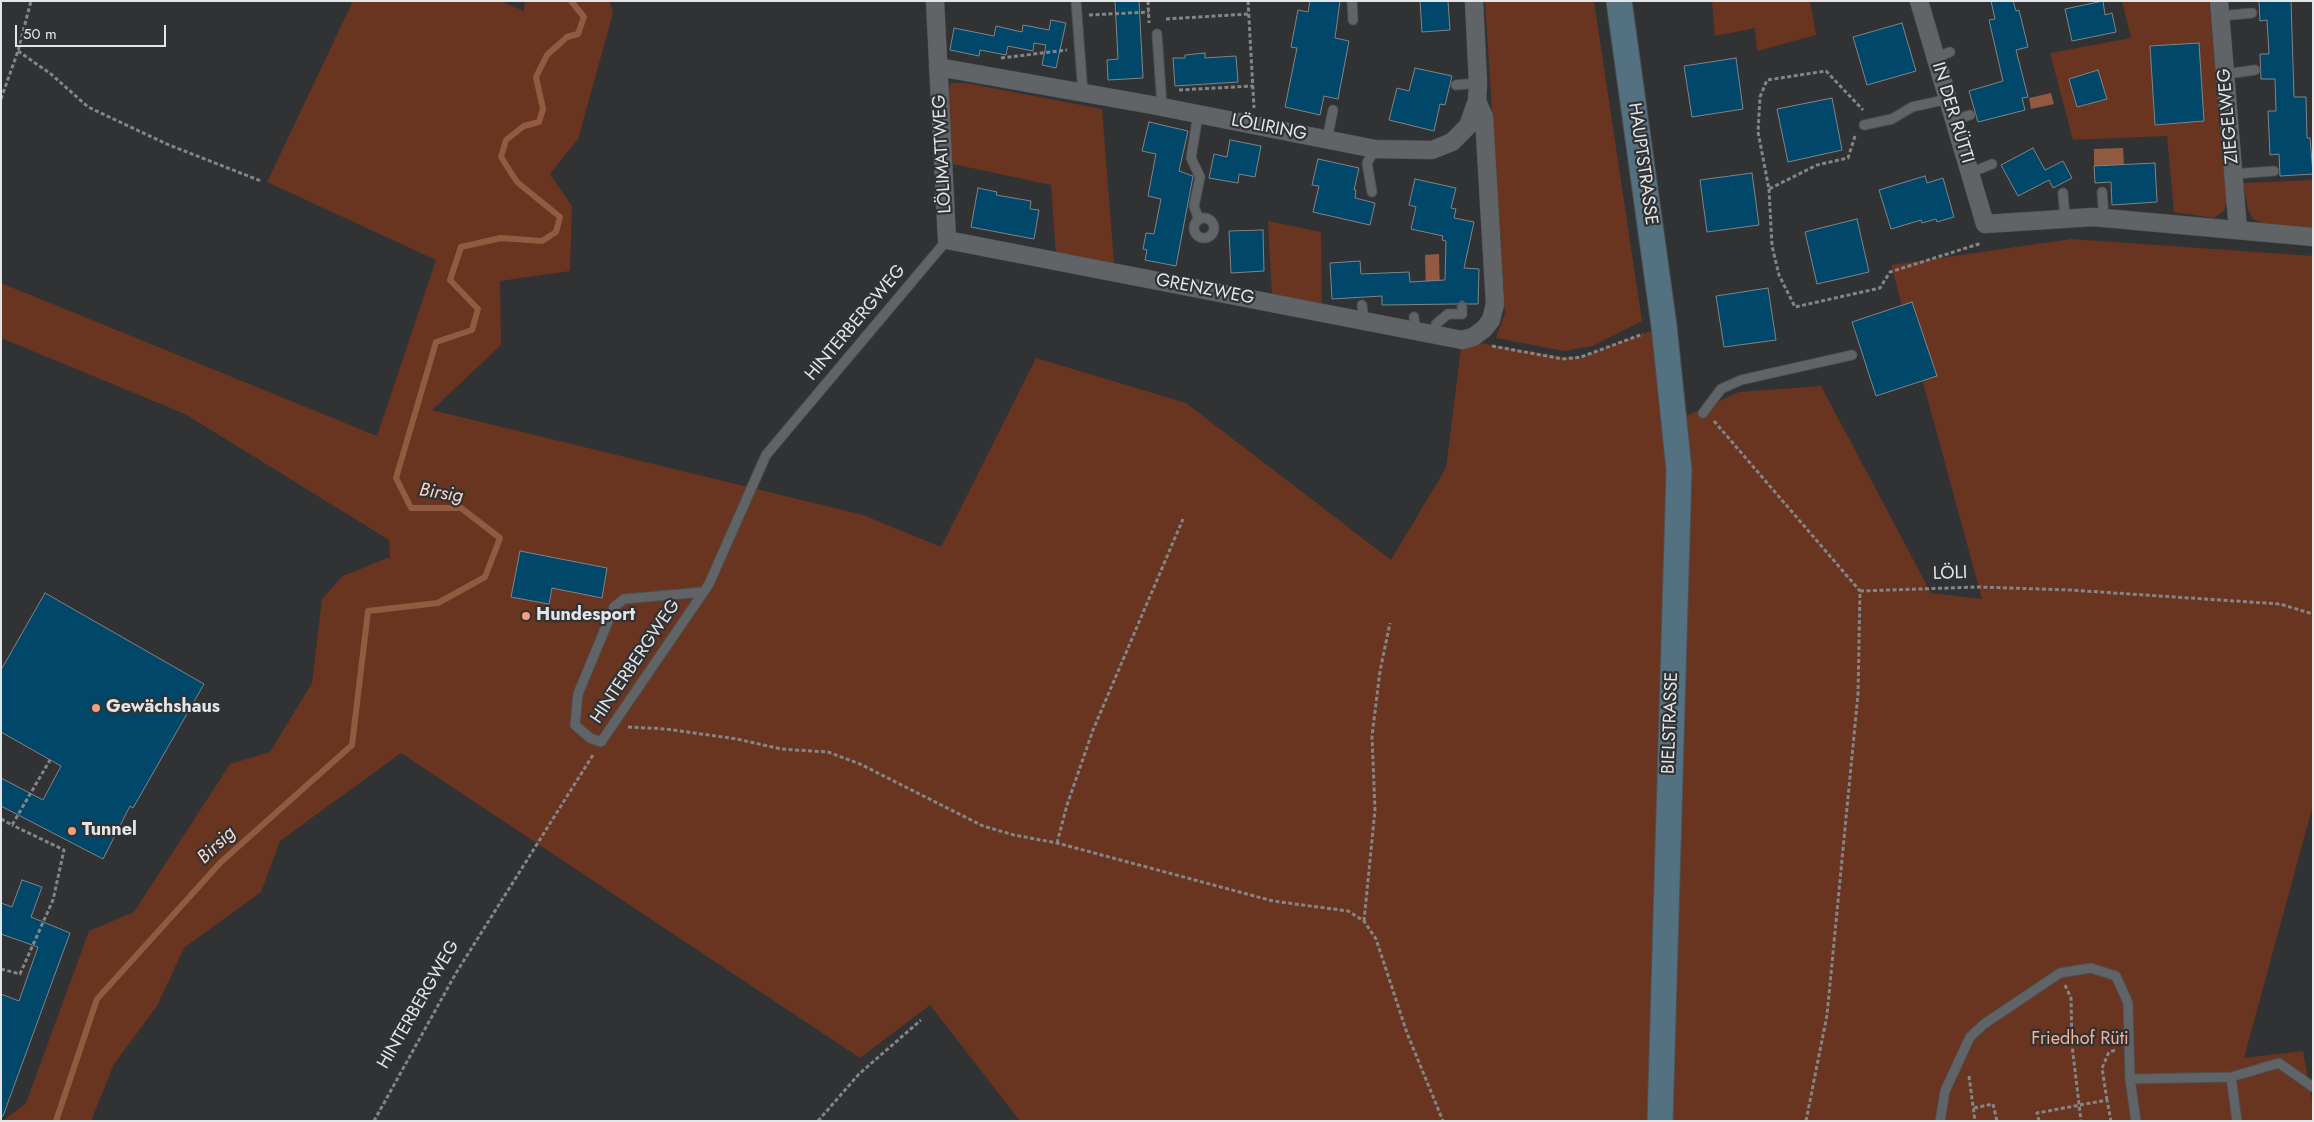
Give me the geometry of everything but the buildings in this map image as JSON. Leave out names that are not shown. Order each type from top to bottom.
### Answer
[{"type":"main road","name":"HAUPTSTRASSE","points":[[1619,1],[1664,326]]},
{"type":"main road","name":"BIELSTRASSE","points":[[1660,1121],[1679,470],[1664,326]]},
{"type":"street","name":"LÖLIMATTWEG","points":[[935,1],[948,240]]},
{"type":"street","name":"LÖLIRING","points":[[938,67],[1083,94],[1161,99],[1198,114],[1375,149],[1432,150],[1452,142],[1468,126],[1477,101],[1478,83],[1474,1]]},
{"type":"street","name":"IN DER RÜTTI","points":[[1918,1],[1943,55],[1948,99],[1962,117],[1970,173],[1985,224]]},
{"type":"street","name":"ZIEGELWEG","points":[[2220,8],[2238,230]]},
{"type":"street","points":[[1462,340],[1473,337],[1484,329],[1491,320],[1495,304],[1484,117],[1477,101]]},
{"type":"street","points":[[1985,224],[2104,218],[2313,237]]},
{"type":"street","name":"GRENZWEG","points":[[948,240],[1415,324],[1435,335],[1462,340]]},
{"type":"lane","points":[[1076,1],[1083,94]]},
{"type":"lane","points":[[1352,1],[1353,20]]},
{"type":"lane","points":[[2220,8],[2252,13]]},
{"type":"lane","points":[[1157,34],[1161,99]]},
{"type":"lane","points":[[2226,74],[2255,70]]},
{"type":"lane","points":[[1456,85],[1478,83]]},
{"type":"lane","points":[[1860,127],[1892,119],[1912,107],[1948,99]]},
{"type":"lane","points":[[1327,140],[1333,110]]},
{"type":"lane","points":[[1198,114],[1191,158],[1200,177],[1194,206],[1199,220]]},
{"type":"lane","points":[[1372,192],[1367,163],[1375,149]]},
{"type":"lane","points":[[1970,173],[1992,164]]},
{"type":"lane","points":[[2234,174],[2274,171]]},
{"type":"lane","points":[[2102,192],[2104,218]]},
{"type":"lane","points":[[2062,193],[2066,219]]},
{"type":"lane","name":"HINTERBERGWEG","points":[[601,742],[709,584],[766,455],[948,240]]},
{"type":"lane","points":[[1435,335],[1436,324],[1448,314],[1462,314],[1462,307]]},
{"type":"lane","points":[[1703,413],[1722,390],[1740,380],[1821,360],[1852,355]]},
{"type":"lane","points":[[601,742],[590,738],[575,725],[578,694],[614,607],[624,599],[703,592]]},
{"type":"lane","points":[[1940,1121],[1945,1091],[1970,1037],[1984,1024],[2060,973],[2091,968],[2116,976],[2128,1003],[2130,1079],[2136,1121]]},
{"type":"lane","points":[[2130,1079],[2231,1076],[2279,1063],[2313,1087]]},
{"type":"lane","points":[[2231,1076],[2237,1121]]},
{"type":"path","points":[[1,99],[18,51],[31,1]]},
{"type":"path","points":[[1248,1],[1256,126]]},
{"type":"path","points":[[1077,16],[1148,12]]},
{"type":"path","points":[[1166,19],[1248,14]]},
{"type":"path","points":[[988,77],[991,59],[1080,49]]},
{"type":"path","points":[[18,51],[51,74],[88,107],[169,145],[261,180]]},
{"type":"path","points":[[1870,109],[1862,111],[1826,71],[1767,80],[1760,97],[1758,132],[1770,189],[1772,246],[1779,275],[1795,307],[1880,288],[1890,272],[1989,240],[1985,224]]},
{"type":"path","points":[[1161,99],[1253,86]]},
{"type":"path","points":[[1770,189],[1818,165],[1848,158],[1860,127]]},
{"type":"path","points":[[1462,340],[1563,359],[1581,357],[1664,326]]},
{"type":"path","points":[[1703,413],[1717,423],[1860,591],[1858,694],[1827,1015],[1806,1121]]},
{"type":"path","points":[[1057,843],[1067,805],[1093,730],[1183,519]]},
{"type":"path","name":"LÖLI","points":[[1860,591],[1978,587],[2070,590],[2280,604],[2313,614]]},
{"type":"path","points":[[1364,921],[1374,810],[1372,736],[1380,671],[1390,623]]},
{"type":"path","points":[[610,727],[666,729],[737,739],[782,749],[828,752],[860,764],[929,801],[983,826],[1014,835],[1057,843],[1273,901],[1348,911],[1364,921],[1376,939],[1407,1033],[1444,1121]]},
{"type":"path","name":"HINTERBERGWEG","points":[[374,1121],[456,973],[601,742]]},
{"type":"path","points":[[12,825],[50,760]]},
{"type":"path","points":[[1,819],[64,850],[53,900],[20,974],[1,969]]},
{"type":"path","points":[[2060,973],[2071,998],[2072,1045],[2081,1121]]},
{"type":"path","points":[[818,1121],[859,1074],[921,1020]]},
{"type":"path","points":[[1964,1048],[1976,1121]]},
{"type":"path","points":[[2111,1121],[2102,1068],[2104,1060],[2109,1052],[2129,1051]]},
{"type":"path","points":[[2039,1121],[2037,1113],[2107,1100]]},
{"type":"path","points":[[1974,1108],[1993,1104],[1996,1121]]},
{"type":"green space","name":"Friedhof Rüti","points":[[353,1],[501,1],[524,11],[525,1],[610,1],[613,13],[578,139],[550,174],[572,206],[570,271],[500,281],[501,345],[432,410],[863,515],[941,547],[1036,358],[1186,403],[1391,560],[1446,468],[1462,340],[1563,357],[1581,357],[1664,326],[1675,421],[1739,392],[1821,386],[1931,593],[1982,599],[1891,265],[2072,239],[2313,256],[2313,805],[2244,1058],[2303,1051],[2313,1106],[2313,1121],[1020,1121],[930,1005],[860,1058],[401,753],[280,841],[261,892],[184,948],[157,1006],[114,1064],[91,1121],[3,1121],[26,1103],[89,931],[134,912],[230,764],[270,752],[312,683],[322,599],[343,576],[390,557],[389,540],[185,414],[1,338],[1,283],[377,436],[436,260],[267,182]]},
{"type":"green space","points":[[1485,1],[1594,1],[1642,321],[1593,346],[1564,351],[1496,338],[1505,313]]},
{"type":"green space","points":[[1712,1],[1810,1],[1816,35],[1757,51],[1755,28],[1715,36]]},
{"type":"green space","points":[[2122,1],[2209,1],[2228,197],[2224,211],[2214,218],[2174,212],[2167,136],[2073,140],[2050,53],[2131,38]]},
{"type":"green space","points":[[951,83],[966,83],[1102,109],[1114,263],[1056,255],[1051,185],[953,164],[945,96]]},
{"type":"green space","points":[[2313,180],[2313,229],[2264,224],[2253,219],[2248,209],[2243,183]]},
{"type":"green space","points":[[1268,221],[1321,232],[1322,306],[1272,297]]},
{"type":"shaded area","points":[[2051,93],[2054,104],[2031,109],[2029,98]]},
{"type":"shaded area","points":[[2123,148],[2124,165],[2094,166],[2094,149]]},
{"type":"shaded area","points":[[1439,254],[1440,294],[1426,295],[1425,255]]},
{"type":"waterway","name":"Birsig","points":[[56,1121],[97,999],[221,862],[352,745],[368,611],[438,603],[485,577],[500,538],[461,508],[411,508],[396,478],[436,342],[472,330],[478,309],[450,280],[461,247],[501,238],[542,241],[556,232],[560,217],[517,182],[501,157],[506,140],[524,126],[539,122],[543,109],[536,77],[547,55],[567,37],[578,34],[584,17],[571,1]]},
{"type":"place","name":"Hundesport","points":[[526,616]]},
{"type":"place","name":"Gewächshaus","points":[[96,708]]},
{"type":"place","name":"Tunnel","points":[[72,831]]}]
